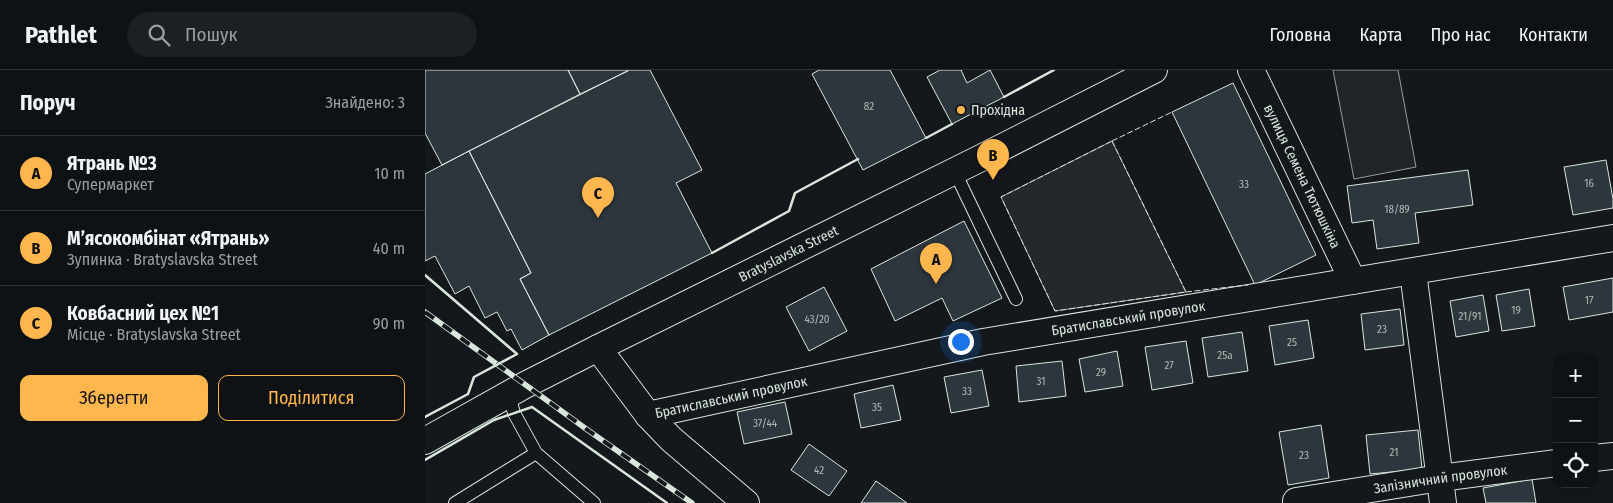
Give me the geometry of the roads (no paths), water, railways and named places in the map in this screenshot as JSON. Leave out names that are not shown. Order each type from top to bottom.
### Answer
[{"type":"street","name":"Bratyslavska Street","points":[[425,441],[598,348],[1154,70]]},
{"type":"street","name":"вулиця Семена Тютюшкіна","points":[[1251,70],[1353,281]]},
{"type":"street","name":"Братиславський провулок","points":[[647,415],[983,342],[1613,238]]},
{"type":"street","points":[[1413,272],[1442,491]]},
{"type":"street","points":[[598,348],[647,415],[671,439],[746,503]]},
{"type":"street","points":[[1598,458],[1613,456]]},
{"type":"street","name":"Залізничний провулок","points":[[1296,501],[1442,491],[1553,464]]},
{"type":"lane","points":[[954,170],[1016,299]]},
{"type":"lane","points":[[509,395],[514,413],[536,453],[594,503]]},
{"type":"lane","points":[[455,503],[536,453]]},
{"type":"railway","points":[[425,312],[692,503]]},
{"type":"place","name":"Прохідна","points":[[961,110]]},
{"type":"place","name":"М’ясокомбінат «Ятрань»","points":[[993,180]]},
{"type":"place","name":"Ковбасний цех №1","points":[[598,218]]},
{"type":"place","name":"Ятрань №3","points":[[936,284]]}]
